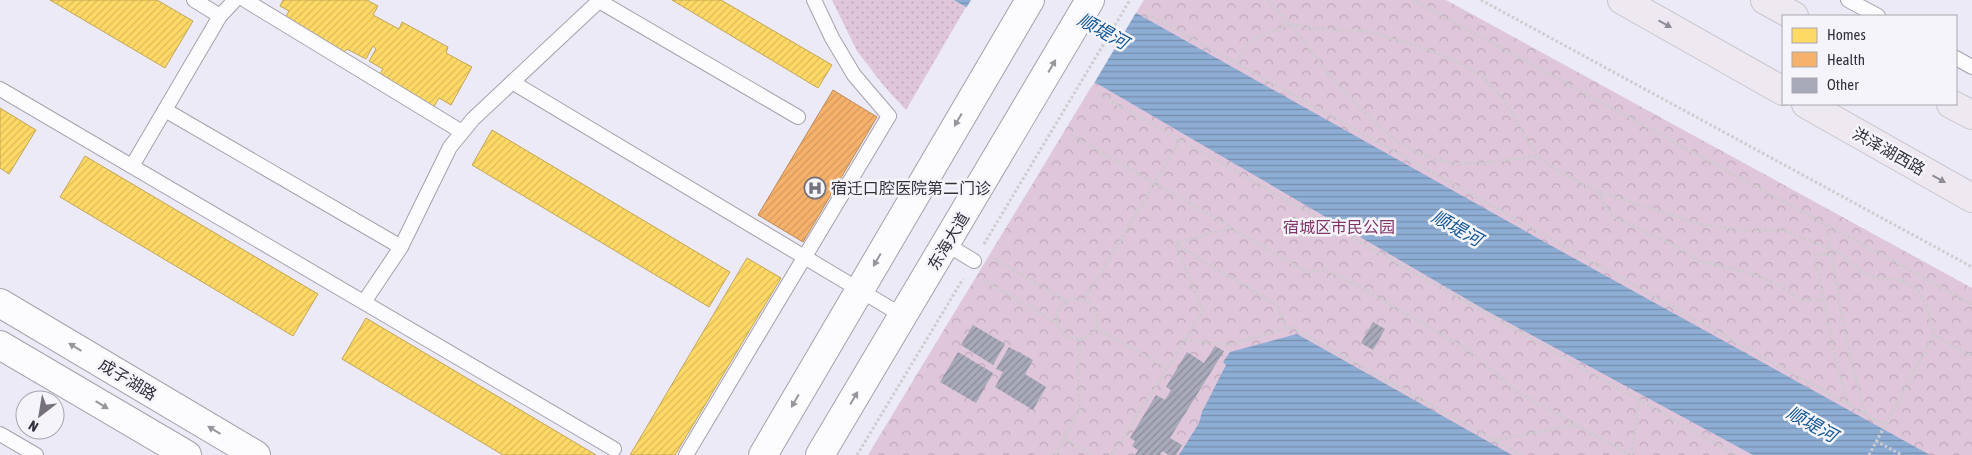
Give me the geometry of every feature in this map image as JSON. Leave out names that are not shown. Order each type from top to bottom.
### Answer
[{"type":"main road","points":[[1622,0],[1782,90]]},
{"type":"main road","points":[[1765,0],[1792,15]]},
{"type":"main road","name":"洪泽湖西路","points":[[1808,105],[1972,198]]},
{"type":"main road","points":[[1953,105],[1972,115]]},
{"type":"street","points":[[763,455],[1030,0]]},
{"type":"street","name":"东海大道","points":[[820,455],[1090,0]]},
{"type":"street","name":"成子湖路","points":[[0,303],[256,455]]},
{"type":"street","points":[[0,345],[186,455]]},
{"type":"lane","points":[[194,0],[220,16]]},
{"type":"lane","points":[[132,166],[220,16],[235,0]]},
{"type":"lane","points":[[245,0],[462,132]]},
{"type":"lane","points":[[364,302],[401,247],[450,147],[473,119],[599,0],[798,117]]},
{"type":"lane","points":[[686,455],[889,116],[854,75],[832,38],[814,0]]},
{"type":"lane","points":[[1848,0],[1876,15]]},
{"type":"lane","points":[[1957,58],[1972,66]]},
{"type":"lane","points":[[512,82],[903,316]]},
{"type":"lane","points":[[0,89],[614,449]]},
{"type":"lane","points":[[165,110],[401,247]]},
{"type":"lane","points":[[946,244],[974,261]]},
{"type":"lane","points":[[0,434],[36,455]]},
{"type":"path","points":[[857,455],[1130,0]]},
{"type":"path","points":[[1267,0],[1290,24],[1332,78],[1364,112],[1384,131],[1406,147],[1421,155],[1451,163],[1485,163],[1537,156]]},
{"type":"path","points":[[1413,0],[1972,304]]},
{"type":"path","points":[[1481,0],[1972,268]]},
{"type":"path","points":[[1148,14],[1884,425]]},
{"type":"path","points":[[1236,63],[1246,46],[1262,36],[1290,24],[1317,29],[1367,32],[1423,48],[1454,60],[1483,77],[1504,100],[1537,156],[1560,172],[1599,192],[1703,225],[1743,230],[1783,230],[1831,252]]},
{"type":"path","points":[[1099,94],[1736,455]]},
{"type":"path","points":[[1071,134],[1307,272],[1324,270],[1355,284],[1470,351],[1516,391],[1630,455],[1639,400]]},
{"type":"path","points":[[1084,301],[1180,140]]},
{"type":"path","points":[[1599,192],[1603,204],[1614,217],[1680,248],[1699,260],[1758,275],[1781,286],[1800,300],[1823,300]]},
{"type":"path","points":[[1826,224],[1846,344],[1865,414]]},
{"type":"path","points":[[1175,243],[1231,228]]},
{"type":"path","points":[[1175,243],[1277,306],[1286,328]]},
{"type":"path","points":[[1112,455],[1203,311],[1175,243]]},
{"type":"path","points":[[1848,405],[1831,339],[1815,256],[1831,252],[1837,252],[1864,273],[1876,278],[1900,280],[1917,290],[1928,308],[1934,335],[1869,455]]},
{"type":"path","points":[[974,261],[1067,302]]},
{"type":"path","points":[[974,261],[1058,323]]},
{"type":"path","points":[[1084,301],[1089,304],[1096,314],[1096,328],[1092,333],[1080,339],[1067,337],[1062,332],[1058,323],[1058,314],[1067,302],[1084,301]]},
{"type":"path","points":[[1184,340],[1230,345],[1291,327],[1521,455]]},
{"type":"path","points":[[1096,328],[1167,368]]},
{"type":"path","points":[[1934,335],[1972,356]]},
{"type":"path","points":[[1055,455],[1080,409],[1078,367],[1080,339]]},
{"type":"path","points":[[1494,440],[1576,424]]},
{"type":"path","points":[[1065,439],[1092,455]]},
{"type":"path","points":[[1876,442],[1902,455]]},
{"type":"green space","points":[[832,0],[957,0],[966,7],[906,110],[884,86],[857,51]]},
{"type":"green space","name":"宿城区市民公园","points":[[1144,0],[1446,0],[1972,288],[1972,455],[868,455]]},
{"type":"water","name":"顺堤河","points":[[954,0],[1113,0],[1930,455],[1753,455],[1487,311]]},
{"type":"water","points":[[1297,334],[1512,455],[1179,455],[1199,423],[1202,412],[1226,365],[1223,362],[1230,352]]},
{"type":"pier","points":[[971,0],[1118,0],[1137,11],[1093,85],[965,10]]},
{"type":"building: Homes","points":[[50,0],[157,0],[193,21],[165,68]]},
{"type":"building: Homes","points":[[283,0],[367,0],[378,6],[373,15],[399,29],[402,22],[448,47],[446,53],[472,67],[451,105],[439,98],[433,108],[378,77],[383,69],[369,61],[376,49],[373,46],[366,59],[347,49],[342,54],[283,22],[289,11],[280,6]]},
{"type":"building: Homes","points":[[672,0],[721,0],[832,65],[818,88]]},
{"type":"building: Homes","points":[[0,108],[36,130],[9,174],[0,168]]},
{"type":"building: Homes","points":[[492,130],[730,272],[709,307],[472,165]]},
{"type":"building: Homes","points":[[85,156],[318,294],[293,336],[60,197]]},
{"type":"building: Homes","points":[[747,258],[781,278],[675,455],[630,455]]},
{"type":"building: Homes","points":[[366,318],[596,455],[503,455],[342,359]]},
{"type":"building: Health","points":[[833,90],[877,117],[803,242],[758,215]]},
{"type":"building: Other","points":[[1373,322],[1385,329],[1373,350],[1361,343]]},
{"type":"building: Other","points":[[973,325],[1005,344],[993,365],[961,345]]},
{"type":"building: Other","points":[[1215,346],[1224,351],[1170,438],[1182,445],[1176,455],[1169,455],[1162,451],[1160,455],[1135,455],[1138,450],[1132,446],[1135,441],[1130,438],[1156,395],[1165,400],[1171,390],[1166,387],[1187,352],[1204,363]]},
{"type":"building: Other","points":[[1009,347],[1033,360],[1025,374],[1046,387],[1033,410],[995,387],[1003,372],[996,369]]},
{"type":"building: Other","points":[[958,352],[993,373],[976,403],[940,382]]},
{"type":"place","name":"宿迁口腔医院第二门诊","points":[[815,188]]}]
